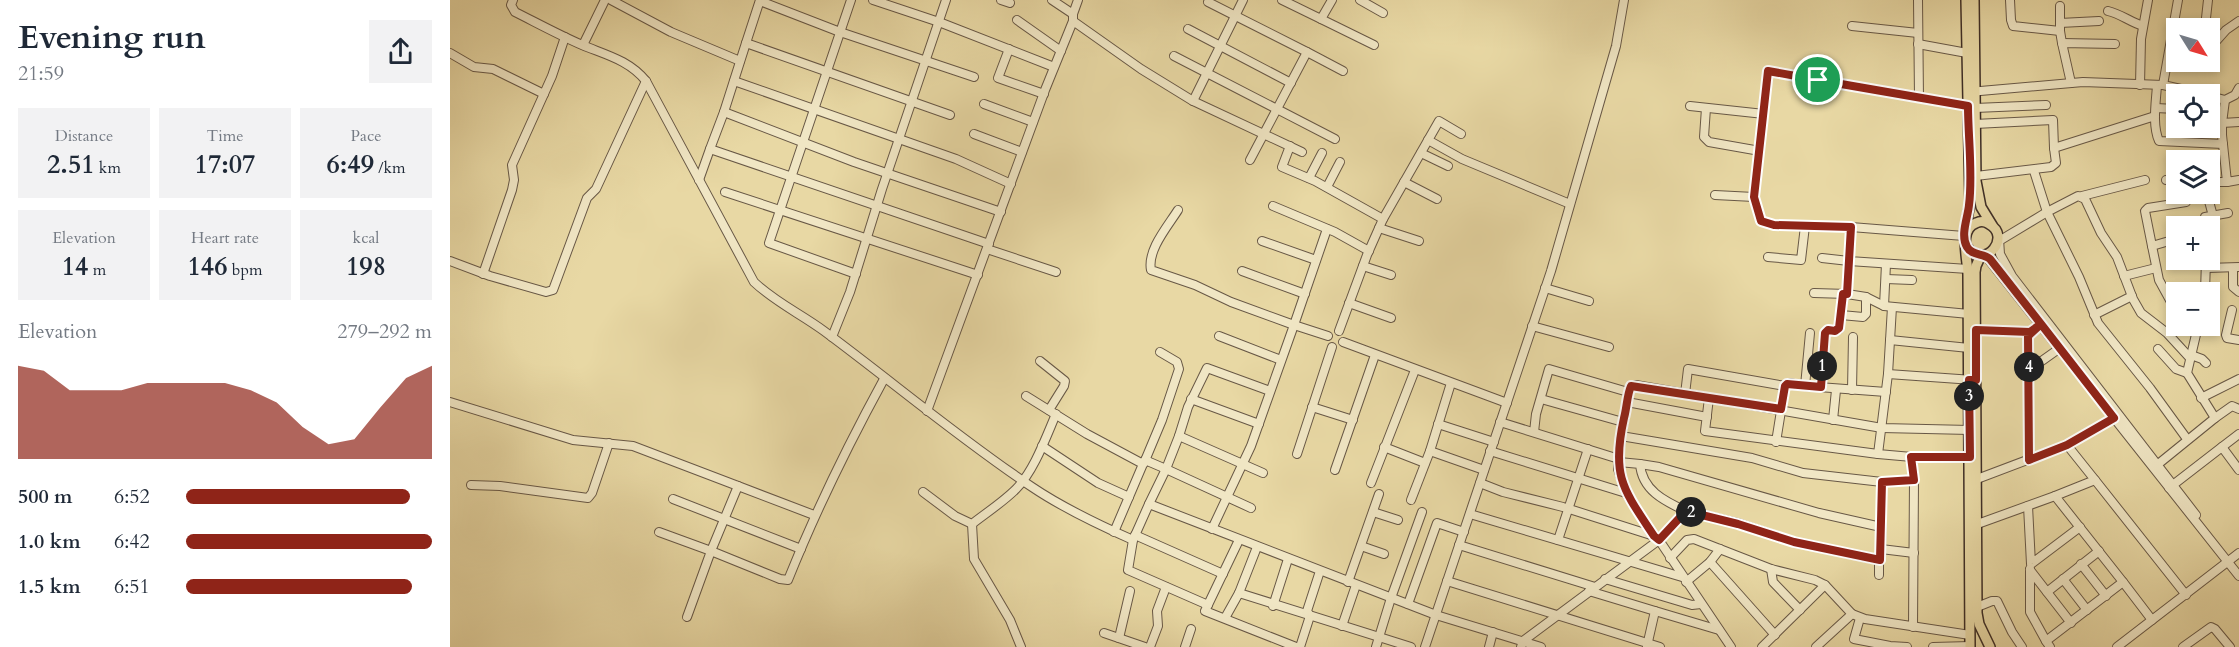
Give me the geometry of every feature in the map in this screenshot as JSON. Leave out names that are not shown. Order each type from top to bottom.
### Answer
[{"type":"main road","points":[[1966,0],[1967,53],[1971,92]]},
{"type":"main road","points":[[1970,647],[1977,479],[1973,380],[1969,348],[1967,247],[1964,236],[1970,203],[1974,0]]},
{"type":"main road","points":[[1971,107],[1975,124],[1977,195],[1997,235],[1996,248],[1983,255],[1976,266],[1976,330],[1970,430],[1977,607],[1979,624],[1990,647]]},
{"type":"main road","points":[[1964,236],[1970,225],[1986,222],[1997,235]]},
{"type":"main road","points":[[1967,247],[1970,251],[1983,255]]},
{"type":"street","points":[[513,0],[511,5],[515,12],[628,64],[646,81],[754,282],[769,296],[832,338],[1023,481],[1114,532],[1223,574]]},
{"type":"street","points":[[583,45],[605,0]]},
{"type":"street","points":[[611,0],[671,32],[740,61]]},
{"type":"street","points":[[699,180],[724,112],[760,0],[840,32],[974,77]]},
{"type":"street","points":[[851,0],[769,243],[856,274]]},
{"type":"street","points":[[873,0],[939,22],[1054,67]]},
{"type":"street","points":[[832,338],[856,274],[946,0]]},
{"type":"street","points":[[1001,0],[1010,3]]},
{"type":"street","points":[[1052,0],[1141,69],[1193,101],[1302,152]]},
{"type":"street","points":[[927,411],[1078,0]]},
{"type":"street","points":[[1193,101],[1243,0]]},
{"type":"street","points":[[1282,0],[1374,45]]},
{"type":"street","points":[[1321,19],[1332,0]]},
{"type":"street","points":[[1360,0],[1383,13]]},
{"type":"street","points":[[1425,647],[1545,288],[1616,46],[1624,0]]},
{"type":"street","points":[[1918,0],[1919,98]]},
{"type":"street","points":[[2010,0],[2013,26],[2060,27],[2099,21]]},
{"type":"street","points":[[2140,84],[2141,39],[2148,0]]},
{"type":"street","points":[[2176,18],[2178,0]]},
{"type":"street","points":[[2206,18],[2208,0]]},
{"type":"street","points":[[1208,2],[1343,71]]},
{"type":"street","points":[[2060,6],[2062,43],[2071,83]]},
{"type":"street","points":[[2109,11],[2119,14],[2127,21],[2143,26]]},
{"type":"street","points":[[1017,20],[1060,51]]},
{"type":"street","points":[[2220,36],[2239,21]]},
{"type":"street","points":[[1852,26],[1918,33]]},
{"type":"street","points":[[1188,29],[1291,83]]},
{"type":"street","points":[[483,274],[513,190],[512,165],[544,94],[566,37]]},
{"type":"street","points":[[746,43],[950,115]]},
{"type":"street","points":[[2062,43],[2115,44]]},
{"type":"street","points":[[1918,44],[1967,53]]},
{"type":"street","points":[[1009,49],[998,78],[1044,94]]},
{"type":"street","points":[[1250,160],[1307,52]]},
{"type":"street","points":[[450,53],[474,67],[493,69],[544,94]]},
{"type":"street","points":[[1174,56],[1335,139]]},
{"type":"street","points":[[2166,70],[2160,85],[2156,112],[2159,141],[2223,144]]},
{"type":"street","points":[[1964,236],[1851,227],[1774,225],[1761,221],[1754,197],[1768,71],[1971,107],[2046,105]]},
{"type":"street","points":[[450,261],[483,274],[546,292],[553,290],[587,198],[596,189],[646,81]]},
{"type":"street","points":[[734,81],[900,138],[956,159],[1011,184]]},
{"type":"street","points":[[1971,92],[2071,83],[2166,86]]},
{"type":"street","points":[[2220,99],[2225,100],[2235,94],[2239,88]]},
{"type":"street","points":[[2225,100],[2223,144],[2227,182]]},
{"type":"street","points":[[984,104],[1033,122]]},
{"type":"street","points":[[1690,106],[1764,114]]},
{"type":"street","points":[[1706,108],[1704,137],[1708,142],[1760,151]]},
{"type":"street","points":[[2054,148],[2156,112],[2166,111]]},
{"type":"street","points":[[724,112],[887,174],[954,194],[1001,212]]},
{"type":"street","points":[[1975,124],[2053,120],[2056,163],[2055,166],[2034,171],[1976,176]]},
{"type":"street","points":[[1339,331],[1383,219],[1439,121],[1461,134]]},
{"type":"street","points":[[2220,122],[2239,122]]},
{"type":"street","points":[[974,134],[1022,152]]},
{"type":"street","points":[[1428,140],[1462,159],[1570,204]]},
{"type":"street","points":[[1290,147],[1282,167],[1327,187],[1383,219]]},
{"type":"street","points":[[710,149],[877,206],[1056,272]]},
{"type":"street","points":[[1309,178],[1322,153]]},
{"type":"street","points":[[1421,153],[1448,166]]},
{"type":"street","points":[[1327,187],[1340,162]]},
{"type":"street","points":[[2034,171],[2047,212],[2094,315],[2105,334],[2127,358],[2187,439]]},
{"type":"street","points":[[2145,180],[2078,196],[1997,235],[2000,254],[2060,348],[2239,576]]},
{"type":"street","points":[[2220,182],[2239,180]]},
{"type":"street","points":[[1404,182],[1437,199]]},
{"type":"street","points":[[724,192],[978,275]]},
{"type":"street","points":[[1715,195],[1754,197]]},
{"type":"street","points":[[2082,196],[2116,257],[2132,296],[2142,313],[2190,356],[2202,359],[2206,363]]},
{"type":"street","points":[[2166,293],[2159,280],[2145,211],[2148,208],[2173,204]]},
{"type":"street","points":[[2209,204],[2213,216],[2228,213]]},
{"type":"street","points":[[1273,207],[1327,229],[1369,251]]},
{"type":"street","points":[[1178,210],[1157,245],[1150,261],[1151,270],[1195,285],[1231,302],[1328,336]]},
{"type":"street","points":[[1768,257],[1801,260],[1805,226]]},
{"type":"street","points":[[1821,387],[1825,333],[1828,330],[1835,331],[1839,328],[1849,261],[1851,227]]},
{"type":"street","points":[[1379,228],[1419,241]]},
{"type":"street","points":[[1212,529],[1259,424],[1327,229]]},
{"type":"street","points":[[1262,242],[1316,260]]},
{"type":"street","points":[[2152,246],[2166,242]]},
{"type":"street","points":[[1983,255],[2043,323],[2157,465],[2171,487]]},
{"type":"street","points":[[1822,258],[1968,269]]},
{"type":"street","points":[[1878,454],[1890,340],[1886,264]]},
{"type":"street","points":[[2220,265],[2236,267],[2233,287],[2239,292]]},
{"type":"street","points":[[1363,266],[1390,275]]},
{"type":"street","points":[[2124,276],[2156,268]]},
{"type":"street","points":[[1242,271],[1305,294]]},
{"type":"street","points":[[1886,279],[1912,280]]},
{"type":"street","points":[[1545,288],[1589,301]]},
{"type":"street","points":[[1814,293],[1845,294],[1866,297],[1888,306],[1969,314]]},
{"type":"street","points":[[2094,315],[2132,296]]},
{"type":"street","points":[[1841,315],[1863,317],[1866,314],[1866,297]]},
{"type":"street","points":[[1349,303],[1391,318]]},
{"type":"street","points":[[2232,310],[2226,335],[2227,338],[2239,340]]},
{"type":"street","points":[[2029,460],[2028,336],[2043,323]]},
{"type":"street","points":[[1532,326],[1609,346]]},
{"type":"street","points":[[1976,330],[2030,332]]},
{"type":"street","points":[[1332,347],[1328,344],[1328,336],[1331,332],[1339,331]]},
{"type":"street","points":[[1332,347],[1340,346],[1343,342],[1343,334],[1339,331]]},
{"type":"street","points":[[1805,386],[1810,333]]},
{"type":"street","points":[[1219,336],[1281,360]]},
{"type":"street","points":[[2195,336],[2187,373],[2215,418]]},
{"type":"street","points":[[1852,390],[1853,337]]},
{"type":"street","points":[[1890,340],[1969,348]]},
{"type":"street","points":[[1343,342],[1507,403]]},
{"type":"street","points":[[1297,454],[1332,347]]},
{"type":"street","points":[[2029,370],[2060,348]]},
{"type":"street","points":[[2158,349],[2176,369],[2187,373]]},
{"type":"street","points":[[1114,532],[1162,420],[1179,369],[1177,362],[1160,352]]},
{"type":"street","points":[[1335,470],[1375,355]]},
{"type":"street","points":[[972,524],[1016,489],[1023,481],[1042,446],[1052,412],[1065,381],[1040,361]]},
{"type":"street","points":[[1208,605],[1128,570],[1134,538],[1166,469],[1191,399],[1207,368],[1270,391]]},
{"type":"street","points":[[1534,432],[1549,369],[1628,392]]},
{"type":"street","points":[[1684,394],[1688,369],[1785,386],[1789,383],[1836,390],[1886,392]]},
{"type":"street","points":[[1371,483],[1415,370]]},
{"type":"street","points":[[1888,374],[1973,380]]},
{"type":"street","points":[[659,532],[780,579],[788,580],[814,516],[847,447],[884,379]]},
{"type":"street","points":[[2201,398],[2239,379]]},
{"type":"street","points":[[1411,500],[1430,451],[1451,383]]},
{"type":"street","points":[[1731,647],[1626,493],[1618,469],[1623,422],[1631,386],[1781,409],[1882,428],[1970,430]]},
{"type":"street","points":[[1776,442],[1785,386]]},
{"type":"street","points":[[1833,420],[1836,390]]},
{"type":"street","points":[[1026,396],[1087,434],[1144,462],[1166,469],[1251,508]]},
{"type":"street","points":[[1710,398],[1705,431],[1878,454],[1911,457],[1970,457]]},
{"type":"street","points":[[1191,399],[1259,424]]},
{"type":"street","points":[[1541,399],[1623,422]]},
{"type":"street","points":[[450,402],[573,440],[633,446],[814,516]]},
{"type":"street","points":[[1627,402],[1707,417]]},
{"type":"street","points":[[2157,465],[2187,439],[2232,406],[2239,409]]},
{"type":"street","points":[[1312,407],[1353,420]]},
{"type":"street","points":[[1977,479],[2067,445],[2114,418]]},
{"type":"street","points":[[1500,422],[1619,460],[1659,467],[1819,513],[1881,527]]},
{"type":"street","points":[[1438,424],[1494,442]]},
{"type":"street","points":[[2171,487],[2239,434]]},
{"type":"street","points":[[1179,436],[1263,473]]},
{"type":"street","points":[[1621,436],[1752,458],[1803,473],[1882,482],[1914,480]]},
{"type":"street","points":[[471,484],[588,498],[592,493],[609,443]]},
{"type":"street","points":[[2067,445],[2186,595]]},
{"type":"street","points":[[1042,446],[1098,483],[1129,497]]},
{"type":"street","points":[[1384,447],[1425,463]]},
{"type":"street","points":[[2222,447],[2238,468]]},
{"type":"street","points":[[1558,540],[1588,449]]},
{"type":"street","points":[[1430,451],[1484,470]]},
{"type":"street","points":[[1491,452],[1626,493]]},
{"type":"street","points":[[1911,457],[1914,480],[1913,627]]},
{"type":"street","points":[[1640,464],[1641,475],[1647,485],[1662,499],[1686,511],[1738,524],[1794,542],[1880,560]]},
{"type":"street","points":[[1974,525],[2095,480]]},
{"type":"street","points":[[1879,575],[1882,482]]},
{"type":"street","points":[[1480,483],[1503,492],[1568,508],[1657,538]]},
{"type":"street","points":[[687,617],[738,486]]},
{"type":"street","points":[[923,492],[955,516],[972,524]]},
{"type":"street","points":[[1342,626],[1361,546],[1379,494]]},
{"type":"street","points":[[2055,496],[2152,620]]},
{"type":"street","points":[[673,499],[801,549]]},
{"type":"street","points":[[1149,504],[1436,615],[1493,632],[1522,644],[1541,647]]},
{"type":"street","points":[[2028,506],[2030,612],[2048,644],[2123,582]]},
{"type":"street","points":[[1522,644],[1630,561],[1686,511]]},
{"type":"street","points":[[1373,512],[1398,520]]},
{"type":"street","points":[[1376,647],[1422,512]]},
{"type":"street","points":[[1470,514],[1684,579]]},
{"type":"street","points":[[1408,604],[1437,523],[1464,532]]},
{"type":"street","points":[[972,524],[974,559],[1010,620],[1021,647]]},
{"type":"street","points":[[2030,567],[2080,527]]},
{"type":"street","points":[[1670,558],[1690,538],[1771,569],[1826,585],[1852,614],[1860,618],[1970,635]]},
{"type":"street","points":[[1239,540],[1205,610],[1298,647],[1310,616]]},
{"type":"street","points":[[1459,545],[1655,611],[1719,630]]},
{"type":"street","points":[[1361,546],[1384,554]]},
{"type":"street","points":[[1225,618],[1239,593],[1257,547]]},
{"type":"street","points":[[1684,579],[1710,562],[1720,549]]},
{"type":"street","points":[[1881,549],[1914,553]]},
{"type":"street","points":[[2047,592],[2099,551]]},
{"type":"street","points":[[2117,647],[2239,553]]},
{"type":"street","points":[[1273,606],[1288,559]]},
{"type":"street","points":[[1710,562],[1775,635]]},
{"type":"street","points":[[2081,564],[2106,596]]},
{"type":"street","points":[[2030,567],[2071,623]]},
{"type":"street","points":[[1771,569],[1773,582],[1800,610]]},
{"type":"street","points":[[1310,616],[1307,611],[1320,571]]},
{"type":"street","points":[[1605,579],[1692,604],[1701,604]]},
{"type":"street","points":[[2063,579],[2087,610]]},
{"type":"street","points":[[1447,581],[1647,645],[1660,647]]},
{"type":"street","points":[[1762,647],[1826,585]]},
{"type":"street","points":[[1150,647],[1158,626],[1157,611],[1166,587]]},
{"type":"street","points":[[1119,638],[1130,591]]},
{"type":"street","points":[[1239,593],[1273,606],[1411,647]]},
{"type":"street","points":[[1977,607],[1997,601],[2012,633],[2022,647]]},
{"type":"street","points":[[1647,645],[1655,611]]},
{"type":"street","points":[[1816,647],[1852,614]]},
{"type":"street","points":[[1860,618],[1852,643],[1907,647]]},
{"type":"street","points":[[2183,647],[2211,627],[2230,647]]},
{"type":"street","points":[[1185,647],[1191,629]]},
{"type":"street","points":[[1488,647],[1493,632]]},
{"type":"street","points":[[1104,633],[1145,647]]},
{"type":"street","points":[[1933,647],[1970,647]]},
{"type":"route","points":[[1818,80],[1768,71],[1754,197],[1756,211],[1761,221],[1774,225],[1851,227],[1847,294],[1843,294],[1839,328],[1835,331],[1828,330],[1825,333],[1821,387],[1787,384],[1781,409],[1631,386],[1621,436],[1618,469],[1626,493],[1659,540],[1686,511],[1738,524],[1794,542],[1880,560],[1882,482],[1914,480],[1911,457],[1970,457],[1969,380],[1976,380],[1976,330],[2030,332],[2041,324],[2114,418],[2067,445],[2029,460],[2028,336],[2041,324],[1990,259],[1985,255],[1970,251],[1965,242],[1970,203],[1968,106],[1818,80]]}]
